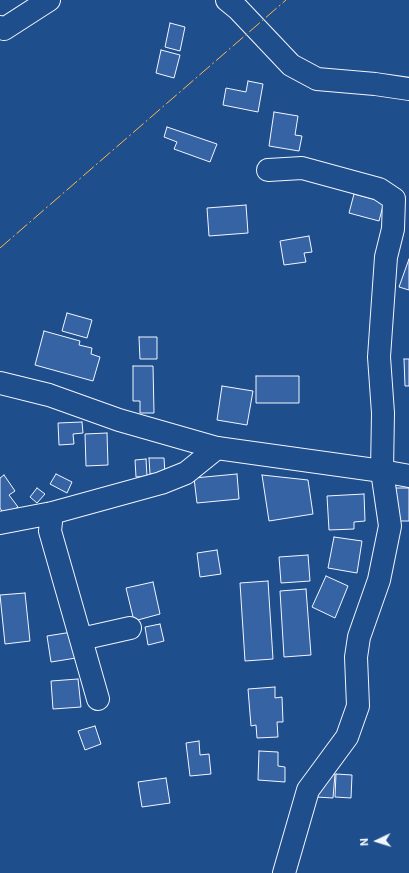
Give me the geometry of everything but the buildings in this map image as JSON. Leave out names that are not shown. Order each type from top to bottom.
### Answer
[{"type":"street","points":[[0,28],[4,29],[49,0]]},
{"type":"street","points":[[227,0],[238,9],[291,65],[317,79],[375,84],[409,89]]},
{"type":"street","points":[[268,170],[302,168],[379,189],[394,199],[394,230],[386,257],[380,357],[383,413],[382,471],[390,526],[379,580],[359,637],[356,657],[358,706],[347,737],[308,790],[284,873]]},
{"type":"street","points":[[0,383],[49,395],[119,420],[218,448],[409,476]]},
{"type":"street","points":[[0,523],[52,513],[161,484],[186,473],[218,448]]},
{"type":"street","points":[[52,513],[50,531],[98,699]]},
{"type":"street","points":[[81,639],[130,628]]},
{"type":"power","points":[[0,248],[286,0]]}]
